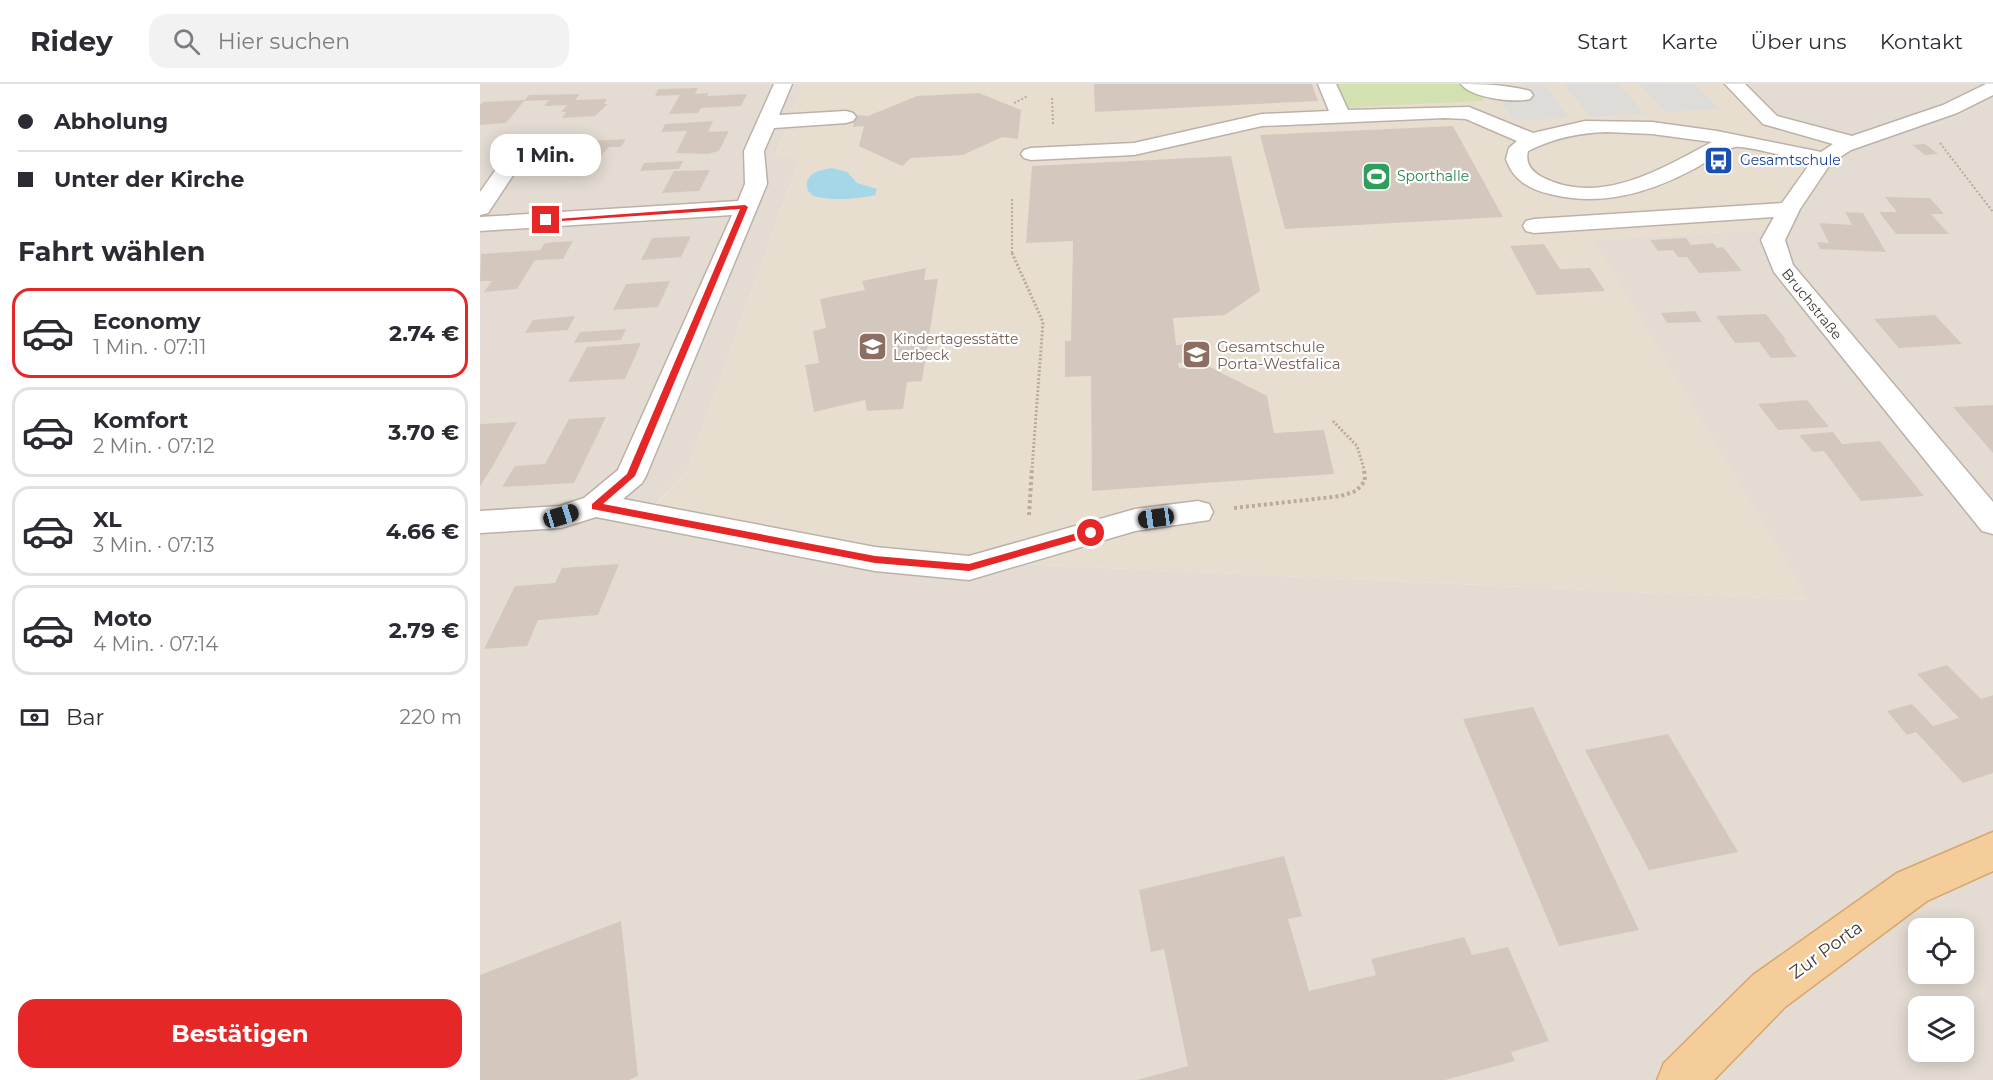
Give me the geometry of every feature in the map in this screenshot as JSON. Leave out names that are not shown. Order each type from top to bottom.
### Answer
[{"type":"main road","name":"Zur Porta","points":[[1681,1080],[1769,991],[1912,887],[1993,851]]},
{"type":"street","points":[[480,522],[561,516],[595,506],[631,476],[756,184],[754,151],[783,84]]},
{"type":"street","points":[[1327,84],[1341,117]]},
{"type":"street","points":[[1470,84],[1484,92],[1523,95]]},
{"type":"street","points":[[1734,84],[1770,120],[1853,143]]},
{"type":"street","name":"Bruchstraße","points":[[1993,88],[1950,109],[1853,143],[1824,159],[1790,209],[1773,240],[1782,267],[1993,523]]},
{"type":"street","points":[[1031,154],[1134,149],[1262,120],[1444,112],[1469,113],[1534,141]]},
{"type":"street","points":[[768,122],[846,117]]},
{"type":"street","points":[[1733,140],[1646,184],[1593,194],[1561,190],[1541,183],[1521,171],[1516,159],[1519,148],[1556,133],[1615,127],[1686,133],[1733,140],[1824,159]]},
{"type":"street","points":[[480,208],[523,145]]},
{"type":"street","points":[[480,224],[745,207]]},
{"type":"street","points":[[1534,226],[1790,209]]},
{"type":"street","points":[[595,506],[626,510],[875,559],[969,568],[1135,520],[1198,512]]},
{"type":"path","points":[[1014,103],[1029,96]]},
{"type":"path","points":[[1043,126],[1053,124],[1052,98]]},
{"type":"path","points":[[1921,119],[1993,212]]},
{"type":"path","points":[[1012,199],[1012,254],[1043,322],[1026,551]]},
{"type":"path","points":[[1198,512],[1341,496],[1356,491],[1365,480],[1365,462],[1355,440],[1334,421]]},
{"type":"shaded area","points":[[480,84],[804,84],[775,157],[794,158],[799,161],[687,471],[654,505],[953,561],[1808,600],[1593,240],[1777,229],[1843,144],[1760,123],[1721,84],[1993,84],[1993,1080],[480,1080]]},
{"type":"shaded area","name":"Gesamtschule Porta-Westfalica","points":[[804,84],[1721,84],[1760,123],[1844,144],[1777,229],[1594,240],[1809,600],[953,561],[654,506],[687,471],[799,162],[794,158],[775,158]]},
{"type":"shaded area","points":[[1564,84],[1619,84],[1645,114],[1590,117]]},
{"type":"shaded area","points":[[1639,84],[1694,84],[1719,109],[1665,112]]},
{"type":"shaded area","points":[[1545,85],[1569,118],[1514,121],[1492,88]]},
{"type":"green space","points":[[1319,84],[1472,84],[1484,101],[1329,108]]},
{"type":"water","points":[[832,168],[847,172],[857,183],[877,189],[875,195],[835,199],[820,198],[811,194],[807,184],[811,175]]},
{"type":"building","points":[[1094,84],[1312,84],[1318,101],[1095,112]]},
{"type":"building","points":[[698,88],[695,94],[709,93],[707,96],[747,94],[741,106],[701,108],[698,113],[669,114],[680,95],[655,96],[658,89]]},
{"type":"building","points":[[979,93],[1021,110],[1018,139],[1002,137],[963,155],[911,158],[902,166],[859,146],[864,126],[853,127],[856,115],[868,116],[917,96]]},
{"type":"building","points":[[580,94],[575,100],[607,99],[604,104],[608,104],[595,116],[562,118],[566,112],[561,112],[567,105],[544,106],[549,100],[524,101],[506,123],[480,125],[480,105],[483,102],[525,100],[529,95]]},
{"type":"building","points":[[713,121],[708,132],[729,131],[719,151],[708,154],[676,153],[687,131],[661,132],[665,124]]},
{"type":"building","name":"Sporthalle","points":[[1453,126],[1503,217],[1285,229],[1260,135]]},
{"type":"building","points":[[626,139],[621,147],[609,147],[595,162],[536,165],[547,150],[583,148],[589,141]]},
{"type":"building","points":[[1925,144],[1938,154],[1925,155],[1912,145]]},
{"type":"building","points":[[1231,156],[1260,291],[1225,315],[1173,318],[1176,345],[1189,344],[1191,362],[1178,363],[1179,368],[1210,367],[1267,396],[1274,433],[1324,430],[1334,474],[1092,491],[1091,376],[1065,377],[1065,341],[1071,341],[1073,241],[1026,243],[1032,166]]},
{"type":"building","points":[[683,161],[679,169],[640,171],[644,163]]},
{"type":"building","points":[[710,170],[699,191],[662,193],[674,171]]},
{"type":"building","points":[[1885,197],[1930,198],[1944,214],[1931,214],[1949,234],[1896,234],[1879,212],[1897,212]]},
{"type":"building","points":[[1845,212],[1863,213],[1886,252],[1820,249],[1817,242],[1829,243],[1819,223],[1852,225]]},
{"type":"building","points":[[691,236],[681,257],[641,260],[652,238]]},
{"type":"building","points":[[1686,238],[1691,245],[1713,243],[1717,248],[1723,247],[1742,271],[1699,273],[1687,257],[1678,257],[1673,250],[1658,251],[1650,240]]},
{"type":"building","points":[[573,241],[563,259],[535,260],[517,289],[484,292],[492,281],[480,281],[481,254],[540,250],[545,243]]},
{"type":"building","points":[[1544,244],[1560,269],[1590,268],[1605,291],[1537,295],[1510,246]]},
{"type":"building","name":"Kindertagesstätte Lerbeck","points":[[926,268],[924,280],[938,279],[922,381],[907,382],[903,409],[867,411],[865,400],[814,412],[805,365],[819,363],[813,331],[826,328],[820,299],[865,290],[862,281]]},
{"type":"building","points":[[670,281],[658,307],[613,310],[626,284]]},
{"type":"building","points":[[1695,311],[1702,322],[1667,323],[1661,313]]},
{"type":"building","points":[[1766,314],[1797,357],[1771,358],[1759,342],[1735,343],[1716,316]]},
{"type":"building","points":[[1935,315],[1962,344],[1899,348],[1874,319]]},
{"type":"building","points":[[575,316],[568,330],[525,333],[533,320]]},
{"type":"building","points":[[626,329],[621,340],[574,343],[580,332]]},
{"type":"building","points":[[641,343],[625,379],[568,382],[587,347]]},
{"type":"building","points":[[1807,400],[1829,427],[1778,430],[1758,404]]},
{"type":"building","points":[[1993,405],[1993,453],[1953,407]]},
{"type":"building","points":[[606,417],[574,483],[502,487],[515,466],[545,464],[569,419]]},
{"type":"building","points":[[517,422],[491,469],[480,486],[480,424]]},
{"type":"building","points":[[1833,432],[1842,444],[1880,441],[1924,496],[1861,501],[1824,451],[1813,452],[1799,435]]},
{"type":"building","points":[[619,564],[598,615],[538,620],[527,646],[484,649],[515,586],[555,583],[562,568]]},
{"type":"building","points":[[1947,665],[1981,699],[1993,695],[1993,773],[1963,783],[1916,732],[1907,735],[1887,711],[1912,704],[1933,726],[1959,718],[1917,674]]},
{"type":"building","points":[[1533,707],[1639,930],[1559,946],[1463,719]]},
{"type":"building","points":[[1668,734],[1738,852],[1649,870],[1585,750]]},
{"type":"building","points":[[1284,856],[1302,916],[1288,919],[1309,991],[1376,975],[1371,959],[1464,937],[1472,955],[1508,947],[1549,1041],[1511,1052],[1515,1061],[1445,1080],[1137,1080],[1188,1066],[1164,949],[1151,952],[1139,890]]},
{"type":"building","points":[[621,921],[638,1076],[629,1080],[480,1080],[480,975]]},
{"type":"place","name":"Gesamtschule","points":[[1719,160]]},
{"type":"place","name":"Sporthalle","points":[[1376,176]]},
{"type":"place","name":"Kindertagesstätte Lerbeck","points":[[872,347]]},
{"type":"place","name":"Gesamtschule Porta-Westfalica","points":[[1196,355]]},
{"type":"route","points":[[546,220],[745,207],[631,476],[595,506],[626,510],[875,559],[969,568],[1091,533]]}]
